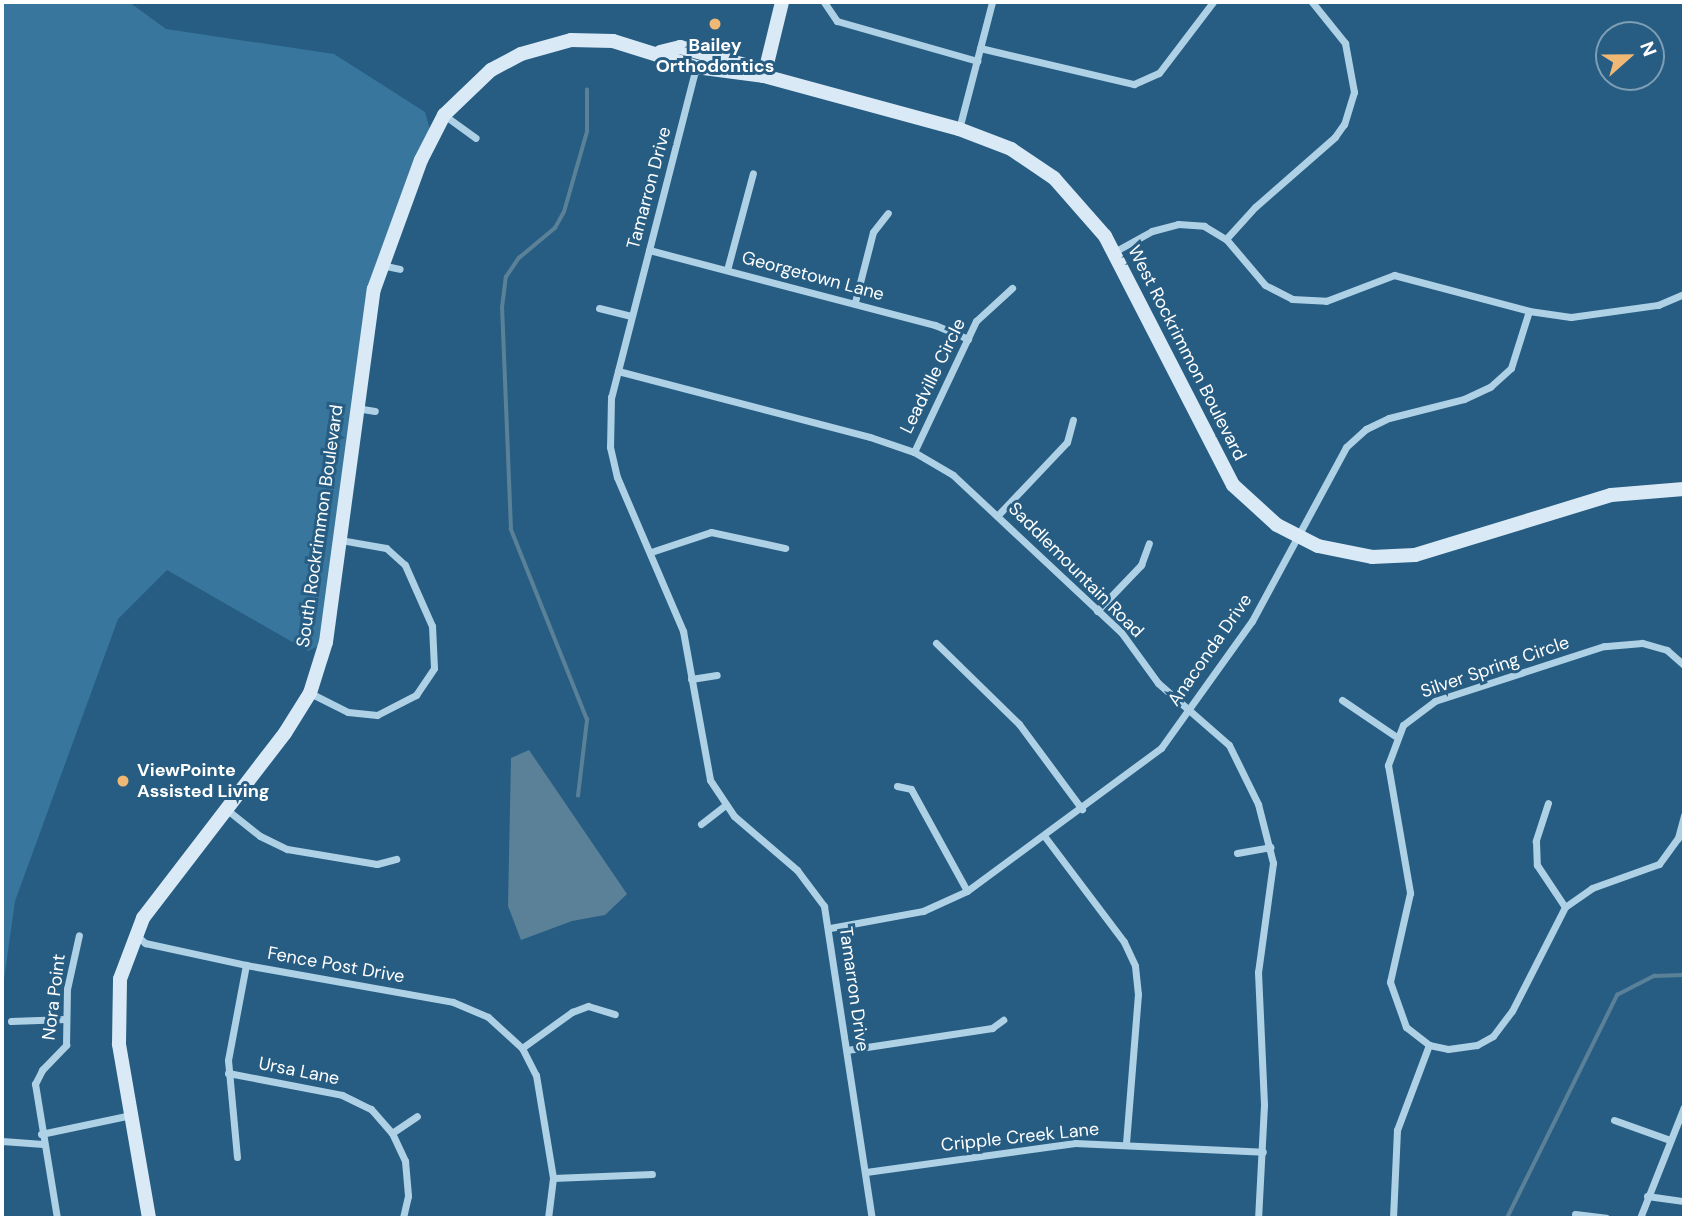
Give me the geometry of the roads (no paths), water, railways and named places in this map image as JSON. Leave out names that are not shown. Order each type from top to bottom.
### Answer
[{"type":"main road","points":[[764,76],[782,2]]},
{"type":"main road","name":"South Rockrimmon Boulevard","points":[[149,1218],[116,1021],[120,979],[134,933],[310,693],[326,642],[369,312],[381,265],[444,114],[491,70],[547,45],[592,39],[660,52],[696,67],[764,76],[959,129]]},
{"type":"main road","name":"South Rockrimmon Boulevard","points":[[660,52],[680,47],[751,67],[764,76]]},
{"type":"main road","name":"West Rockrimmon Boulevard","points":[[959,129],[1012,149],[1054,178],[1088,211],[1114,252],[1222,468],[1246,500],[1297,537],[1345,553],[1415,555],[1611,495],[1684,489]]},
{"type":"street","points":[[824,2],[836,20],[977,61]]},
{"type":"street","points":[[959,129],[992,2]]},
{"type":"street","points":[[981,48],[1134,84],[1159,73],[1213,2]]},
{"type":"street","points":[[1227,239],[1255,207],[1335,137],[1351,106],[1354,75],[1345,43],[1312,2]]},
{"type":"street","name":"Tamarron Drive","points":[[696,67],[618,371],[609,412],[610,447],[683,631],[706,769],[724,805],[807,879],[824,906],[830,928],[872,1218]]},
{"type":"street","points":[[444,114],[476,138]]},
{"type":"street","points":[[727,270],[752,173]]},
{"type":"street","points":[[855,303],[873,232],[888,213]]},
{"type":"street","points":[[1114,252],[1152,231],[1178,224],[1204,226],[1227,239],[1253,275],[1292,299],[1341,298],[1381,277],[1394,275],[1529,312],[1590,315],[1658,305],[1684,294]]},
{"type":"street","name":"Georgetown Lane","points":[[649,250],[936,325],[968,339]]},
{"type":"street","points":[[381,265],[400,269]]},
{"type":"street","name":"Leadville Circle","points":[[914,452],[985,309],[1012,288]]},
{"type":"street","points":[[599,308],[631,316]]},
{"type":"street","name":"Anaconda Drive","points":[[830,928],[923,911],[967,891],[1045,837],[1161,748],[1252,621],[1337,461],[1356,437],[1389,418],[1464,399],[1490,387],[1511,368],[1529,312]]},
{"type":"street","name":"Saddlemountain Road","points":[[618,371],[914,452],[953,475],[1121,632],[1158,683],[1189,708],[1238,758],[1270,847],[1273,884],[1258,984],[1263,1152],[1258,1218]]},
{"type":"street","points":[[356,408],[375,411]]},
{"type":"street","points":[[998,515],[1067,442],[1073,421]]},
{"type":"street","points":[[650,552],[711,532],[785,548]]},
{"type":"street","points":[[310,693],[348,712],[377,715],[416,695],[434,668],[432,626],[405,565],[386,548],[340,540]]},
{"type":"street","points":[[1097,611],[1141,565],[1149,543]]},
{"type":"street","points":[[936,643],[1019,723],[1082,809]]},
{"type":"street","name":"Silver Spring Circle","points":[[1395,736],[1410,717],[1435,701],[1604,646],[1642,643],[1682,659]]},
{"type":"street","points":[[434,668],[443,670]]},
{"type":"street","points":[[691,679],[717,675]]},
{"type":"street","points":[[1342,701],[1395,736],[1388,765],[1410,893],[1390,982],[1398,1014],[1429,1045],[1464,1048],[1493,1036],[1512,1011],[1566,907],[1592,888],[1658,864],[1681,840],[1684,815]]},
{"type":"street","points":[[897,786],[911,789],[967,891]]},
{"type":"street","points":[[1549,803],[1536,841],[1537,865],[1566,907]]},
{"type":"street","points":[[701,824],[724,805]]},
{"type":"street","points":[[226,808],[260,836],[287,849],[377,864],[396,859]]},
{"type":"street","points":[[1045,837],[1124,942],[1135,966],[1138,994],[1126,1143]]},
{"type":"street","points":[[1237,853],[1270,847]]},
{"type":"street","name":"Fence Post Drive","points":[[134,933],[145,943],[246,965],[453,1002],[488,1017],[522,1048]]},
{"type":"street","name":"Nora Point","points":[[57,1218],[41,1134],[35,1084],[41,1070],[63,1052],[67,989],[79,935]]},
{"type":"street","points":[[237,1157],[228,1073],[246,965]]},
{"type":"street","points":[[548,1218],[553,1178],[539,1087],[522,1048],[572,1012],[588,1006],[615,1014]]},
{"type":"street","points":[[11,1021],[66,1019]]},
{"type":"street","points":[[847,1050],[992,1028],[1003,1020]]},
{"type":"street","points":[[1393,1218],[1397,1130],[1429,1045]]},
{"type":"street","name":"Ursa Lane","points":[[228,1073],[342,1095],[371,1109],[392,1133],[408,1178],[403,1218]]},
{"type":"street","points":[[1640,1218],[1684,1107]]},
{"type":"street","points":[[41,1134],[131,1115]]},
{"type":"street","points":[[392,1133],[417,1116]]},
{"type":"street","points":[[1614,1120],[1670,1140]]},
{"type":"street","points":[[2,1141],[43,1144]]},
{"type":"street","name":"Cripple Creek Lane","points":[[866,1172],[1075,1143],[1126,1143],[1263,1152]]},
{"type":"street","points":[[553,1178],[652,1174]]},
{"type":"street","points":[[1647,1196],[1684,1201]]},
{"type":"street","points":[[1575,1214],[1606,1218]]},
{"type":"waterway","points":[[578,796],[587,720],[511,530],[502,308],[506,277],[519,258],[555,228],[564,212],[587,132],[587,90]]},
{"type":"waterway","points":[[1507,1218],[1617,995],[1654,976],[1684,975]]},
{"type":"place","name":"Bailey Orthodontics","points":[[715,24]]},
{"type":"place","name":"ViewPointe Assisted Living","points":[[123,781]]}]
